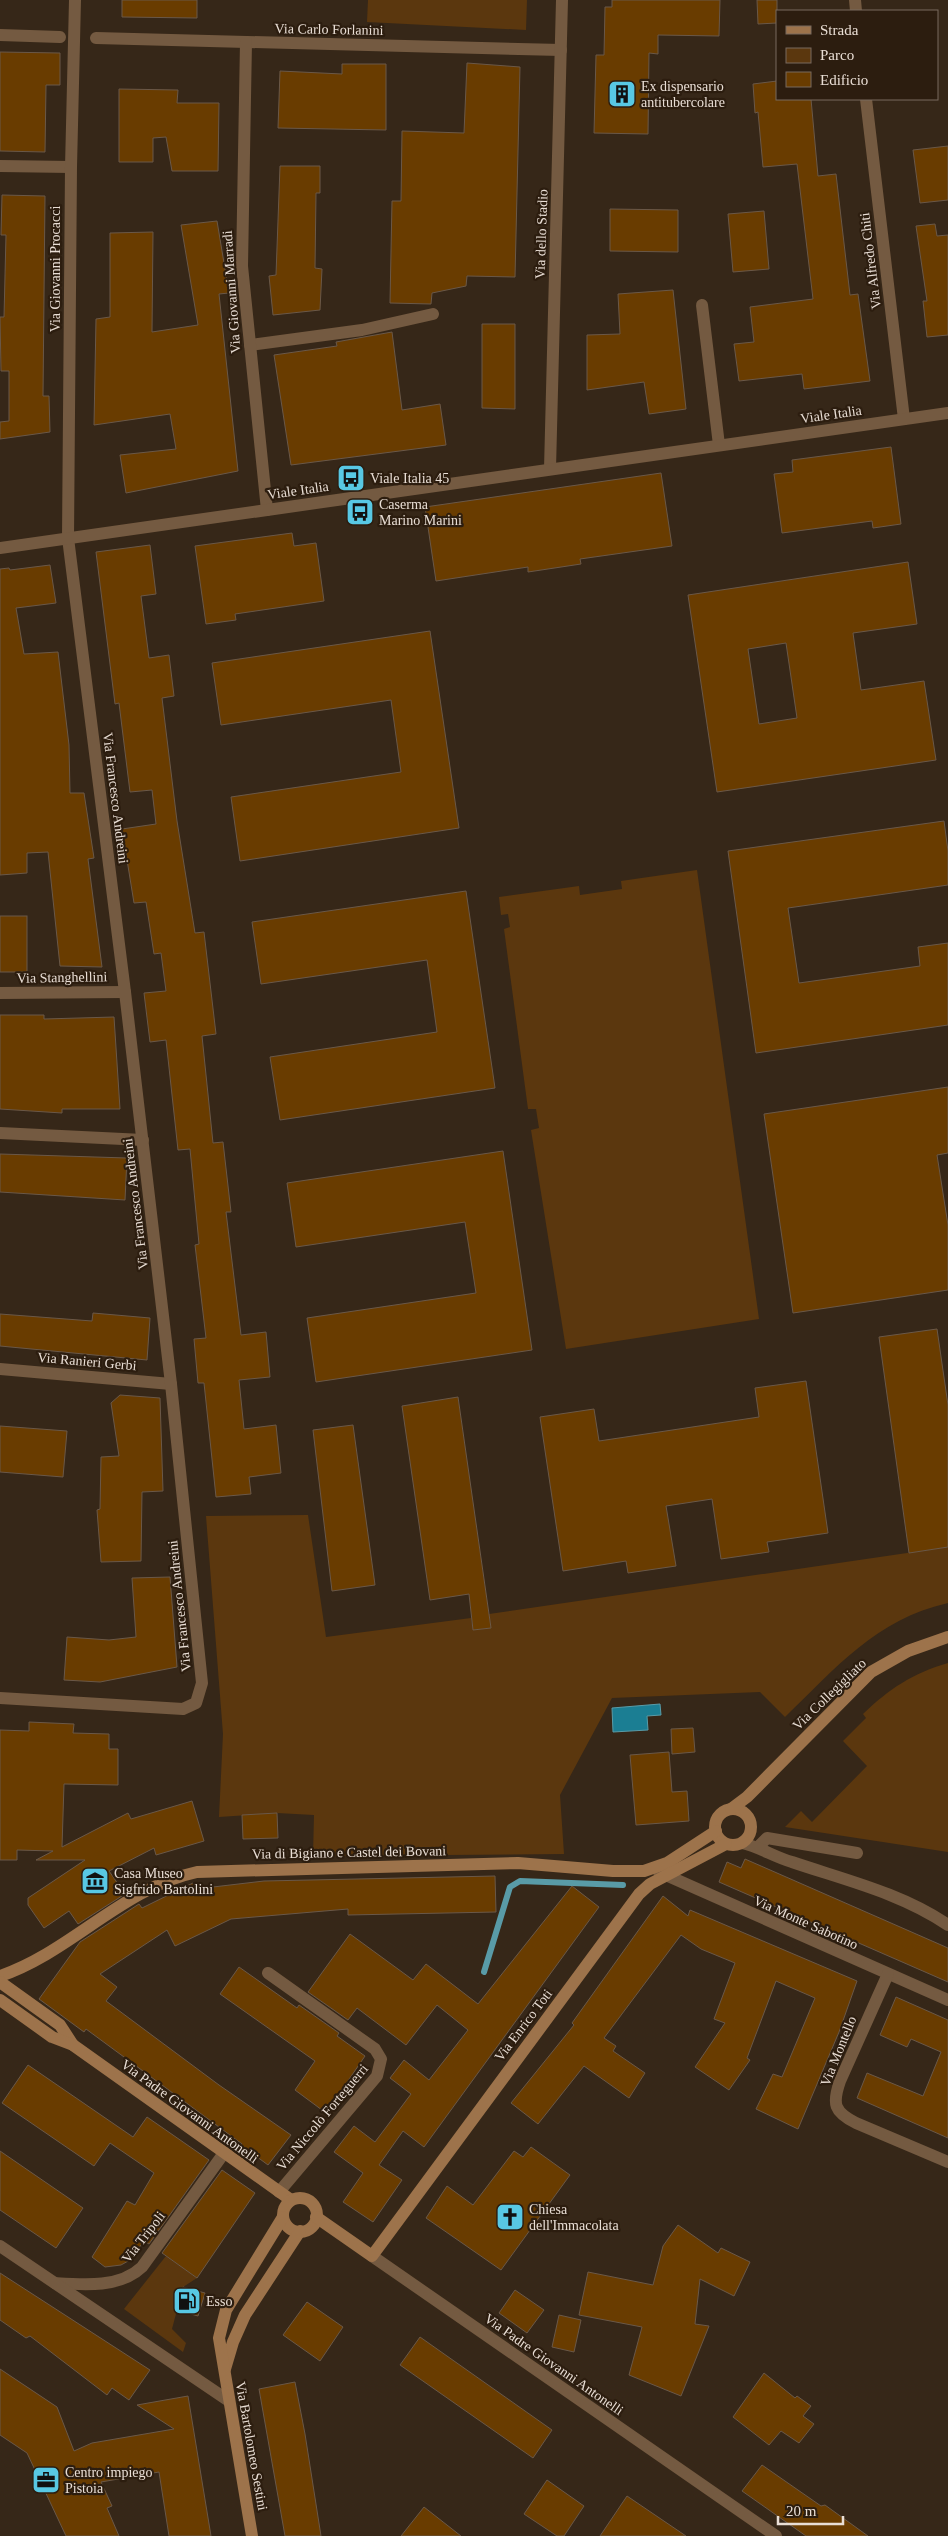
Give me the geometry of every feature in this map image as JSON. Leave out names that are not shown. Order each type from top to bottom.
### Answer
[{"type":"main road","name":"Via Collegigliato","points":[[736,1810],[870,1672],[908,1651],[948,1637]]},
{"type":"main road","points":[[736,1810],[750,1820],[751,1830],[746,1839],[726,1844],[719,1839],[715,1823],[719,1816],[736,1810]]},
{"type":"main road","name":"Via di Bigiano e Castel dei Bovani","points":[[0,1976],[39,1960],[142,1893],[178,1877],[197,1872],[518,1863],[614,1871],[652,1868],[686,1852],[716,1831]]},
{"type":"main road","name":"Via Enrico Toti","points":[[372,2256],[632,1903],[645,1888],[665,1875],[726,1844]]},
{"type":"main road","points":[[0,1982],[60,2025],[73,2045]]},
{"type":"main road","points":[[0,2000],[52,2037],[73,2045]]},
{"type":"main road","name":"Via Padre Giovanni Antonelli","points":[[73,2045],[291,2200]]},
{"type":"main road","points":[[224,2372],[219,2348],[222,2319],[283,2217],[285,2208],[291,2200],[302,2198],[309,2200],[316,2209],[316,2217],[311,2227],[300,2231],[291,2229],[283,2217]]},
{"type":"main road","name":"Via Padre Giovanni Antonelli","points":[[316,2217],[372,2256]]},
{"type":"main road","name":"Via Bartolomeo Sestini","points":[[252,2536],[224,2372],[232,2342],[245,2315],[300,2231]]},
{"type":"street","name":"Via Giovanni Procacci","points":[[68,538],[71,167],[75,0]]},
{"type":"street","name":"Via dello Stadio","points":[[550,469],[562,0]]},
{"type":"street","points":[[0,36],[60,37]]},
{"type":"street","name":"Via Carlo Forlanini","points":[[96,38],[561,50]]},
{"type":"street","name":"Via Giovanni Marradi","points":[[246,42],[241,234],[267,510]]},
{"type":"street","name":"Via Alfredo Chiti","points":[[866,100],[904,419]]},
{"type":"street","points":[[0,166],[71,167]]},
{"type":"street","points":[[702,305],[719,445]]},
{"type":"street","points":[[250,345],[362,330],[433,314]]},
{"type":"street","name":"Viale Italia","points":[[0,548],[948,413]]},
{"type":"street","name":"Via Francesco Andreini","points":[[0,1698],[173,1710],[190,1707],[196,1703],[200,1694],[201,1671],[171,1384],[125,992],[68,538]]},
{"type":"street","name":"Via Stanghellini","points":[[0,993],[125,992]]},
{"type":"street","points":[[0,1133],[143,1140]]},
{"type":"street","name":"Via Ranieri Gerbi","points":[[0,1369],[171,1384]]},
{"type":"street","points":[[758,1847],[767,1838],[857,1853]]},
{"type":"street","points":[[746,1839],[779,1858],[912,1903],[948,1925]]},
{"type":"street","name":"Via Monte Sabotino","points":[[652,1868],[948,2000]]},
{"type":"street","name":"Via Niccolò Forteguerri","points":[[268,1973],[375,2049],[381,2059],[377,2076],[279,2192]]},
{"type":"street","name":"Via Montello","points":[[888,1974],[840,2081],[836,2096],[836,2107],[843,2115],[856,2122],[948,2162]]},
{"type":"street","name":"Via Tripoli","points":[[55,2283],[113,2283],[134,2274],[142,2266],[224,2153]]},
{"type":"street","points":[[0,2246],[229,2401]]},
{"type":"street","name":"Via Padre Giovanni Antonelli","points":[[372,2256],[776,2536]]},
{"type":"green space","points":[[368,0],[527,0],[526,30],[367,22]]},
{"type":"green space","points":[[697,870],[759,1319],[566,1349],[531,1130],[539,1128],[536,1109],[528,1109],[504,929],[510,927],[508,914],[501,915],[499,897],[579,886],[580,895],[622,889],[621,881]]},
{"type":"green space","points":[[308,1515],[326,1637],[471,1618],[473,1630],[490,1628],[489,1614],[948,1547],[948,1603],[922,1610],[878,1633],[840,1664],[785,1717],[760,1692],[612,1698],[560,1795],[564,1854],[313,1856],[314,1815],[277,1813],[219,1817],[223,1734],[206,1516]]},
{"type":"green space","points":[[948,1663],[948,1852],[785,1827],[801,1811],[812,1822],[867,1766],[843,1741],[866,1718],[863,1714],[902,1683],[935,1667]]},
{"type":"green space","points":[[166,2256],[197,2278],[183,2287],[172,2329],[186,2343],[183,2352],[124,2309]]},
{"type":"water","points":[[660,1704],[661,1715],[647,1716],[648,1730],[613,1732],[612,1708]]},
{"type":"building","points":[[122,0],[197,0],[197,18],[122,17]]},
{"type":"building","name":"Ex dispensario antitubercolare","points":[[612,0],[720,0],[719,36],[658,35],[658,54],[649,53],[648,134],[594,133],[596,55],[604,55],[605,7],[612,7]]},
{"type":"building","points":[[757,0],[777,0],[776,23],[758,24]]},
{"type":"building","points":[[0,52],[60,53],[60,85],[46,85],[45,152],[0,151]]},
{"type":"building","points":[[467,63],[520,67],[515,277],[467,276],[466,286],[432,293],[431,304],[390,303],[392,201],[401,201],[402,131],[464,133]]},
{"type":"building","points":[[342,64],[386,64],[386,130],[278,128],[280,71],[342,74]]},
{"type":"building","points":[[776,81],[776,100],[811,100],[818,176],[836,174],[850,295],[858,294],[870,381],[804,389],[802,374],[739,381],[734,344],[754,342],[750,307],[813,299],[797,164],[763,167],[758,112],[755,113],[753,84]]},
{"type":"building","points":[[119,89],[178,90],[177,103],[219,103],[218,171],[172,171],[166,137],[153,138],[153,162],[119,162]]},
{"type":"building","points":[[948,146],[948,200],[920,203],[913,150]]},
{"type":"building","points":[[280,166],[320,166],[320,193],[316,193],[315,268],[322,269],[320,310],[273,315],[269,276],[276,275]]},
{"type":"building","points":[[2,195],[45,196],[43,396],[49,396],[50,432],[0,439],[0,422],[9,421],[9,371],[1,371],[0,317],[4,317],[6,235],[1,235]]},
{"type":"building","points":[[610,209],[678,210],[678,252],[610,251]]},
{"type":"building","points":[[764,211],[769,269],[733,272],[728,214]]},
{"type":"building","points":[[217,221],[229,293],[219,294],[238,471],[126,493],[120,455],[176,449],[170,414],[94,425],[96,319],[110,317],[110,233],[153,232],[152,332],[198,325],[181,225]]},
{"type":"building","points":[[935,224],[937,236],[948,235],[948,335],[927,337],[923,301],[927,301],[916,226]]},
{"type":"building","points":[[673,290],[686,409],[649,414],[644,382],[587,390],[587,335],[620,334],[618,294]]},
{"type":"building","points":[[482,324],[515,324],[515,409],[482,408]]},
{"type":"building","points":[[392,332],[402,410],[440,404],[446,445],[291,465],[274,355],[337,346],[336,342]]},
{"type":"building","points":[[891,447],[901,524],[873,528],[872,521],[782,533],[774,474],[793,472],[792,460]]},
{"type":"building","points":[[661,473],[672,546],[580,559],[581,564],[528,572],[528,567],[436,581],[425,507]]},
{"type":"building","points":[[292,533],[294,546],[316,543],[324,601],[235,614],[236,620],[206,624],[195,546]]},
{"type":"building","points":[[150,545],[156,594],[141,596],[149,658],[169,655],[174,696],[162,698],[177,821],[195,933],[204,932],[216,1034],[202,1036],[213,1143],[223,1142],[231,1212],[226,1212],[241,1335],[266,1332],[270,1377],[239,1380],[244,1429],[276,1425],[281,1473],[249,1477],[251,1494],[216,1497],[204,1383],[198,1383],[194,1339],[206,1338],[195,1245],[199,1244],[190,1149],[178,1150],[166,1040],[150,1042],[144,993],[166,991],[161,953],[154,954],[146,902],[134,903],[122,829],[156,824],[152,790],[130,792],[119,703],[115,704],[96,552]]},
{"type":"building","points":[[908,562],[917,624],[853,633],[861,690],[924,681],[936,760],[717,792],[688,595]],"holes":[[[786,643],[797,718],[759,724],[748,649]]]},
{"type":"building","points":[[50,565],[56,603],[16,608],[24,654],[58,652],[69,745],[70,793],[84,793],[94,858],[88,859],[102,967],[60,966],[48,852],[27,853],[27,873],[0,875],[0,569],[9,568],[10,570]]},
{"type":"building","points":[[430,631],[459,828],[240,861],[231,797],[401,772],[391,700],[221,725],[212,663]]},
{"type":"building","points":[[944,821],[948,851],[948,885],[788,908],[799,983],[920,966],[918,947],[948,943],[948,1025],[756,1053],[728,851]]},
{"type":"building","points":[[466,891],[495,1088],[280,1120],[270,1057],[437,1032],[427,960],[261,984],[252,922]]},
{"type":"building","points":[[0,916],[27,916],[27,972],[0,972]]},
{"type":"building","points":[[0,1015],[44,1015],[44,1019],[114,1017],[120,1109],[62,1109],[62,1113],[0,1109]]},
{"type":"building","points":[[948,1087],[948,1153],[937,1155],[948,1225],[948,1290],[793,1313],[764,1114]]},
{"type":"building","points":[[503,1151],[532,1350],[316,1382],[307,1318],[476,1293],[465,1222],[296,1247],[287,1183]]},
{"type":"building","points":[[0,1154],[127,1158],[125,1200],[0,1192]]},
{"type":"building","points":[[93,1313],[150,1318],[147,1360],[0,1346],[0,1314],[92,1321]]},
{"type":"building","points":[[937,1329],[948,1405],[948,1547],[909,1553],[879,1337]]},
{"type":"building","points":[[806,1381],[828,1533],[767,1542],[769,1552],[721,1559],[712,1499],[666,1506],[676,1566],[628,1573],[626,1561],[563,1571],[540,1417],[594,1409],[599,1441],[759,1417],[755,1388]]},
{"type":"building","points":[[120,1395],[160,1398],[163,1491],[142,1492],[141,1561],[101,1562],[97,1510],[100,1509],[101,1457],[119,1456],[111,1403]]},
{"type":"building","points":[[458,1397],[491,1628],[473,1630],[469,1594],[430,1600],[402,1406]]},
{"type":"building","points":[[353,1425],[375,1585],[332,1591],[313,1430]]},
{"type":"building","points":[[0,1426],[67,1431],[63,1477],[0,1472]]},
{"type":"building","points":[[170,1577],[177,1667],[100,1682],[64,1680],[67,1637],[109,1640],[136,1637],[132,1578]]},
{"type":"building","points":[[29,1722],[74,1724],[73,1733],[109,1734],[109,1749],[118,1749],[118,1785],[64,1784],[62,1847],[128,1813],[131,1819],[192,1801],[204,1841],[156,1855],[154,1848],[109,1871],[125,1894],[78,1924],[69,1911],[44,1928],[28,1905],[28,1898],[85,1860],[36,1860],[53,1851],[17,1850],[17,1860],[0,1860],[0,1730],[29,1731]]},
{"type":"building","points":[[693,1728],[695,1752],[672,1754],[671,1729]]},
{"type":"building","points":[[669,1752],[672,1792],[687,1791],[689,1821],[636,1825],[630,1755]]},
{"type":"building","points":[[277,1813],[278,1838],[243,1839],[242,1815]]},
{"type":"building","points":[[745,1859],[948,1948],[948,1982],[719,1882],[727,1862],[741,1868]]},
{"type":"building","points":[[495,1876],[496,1912],[348,1915],[348,1909],[231,1919],[175,1946],[167,1930],[100,1974],[117,1987],[106,2001],[219,2085],[291,2135],[268,2165],[86,2029],[84,2032],[39,1999],[80,1942],[139,1904],[142,1908],[193,1883],[196,1889],[264,1881]]},
{"type":"building","points":[[572,1886],[599,1907],[424,2147],[403,2131],[379,2165],[402,2180],[373,2222],[343,2202],[363,2173],[334,2152],[354,2126],[375,2142],[411,2094],[390,2078],[404,2060],[429,2080],[468,2030],[437,2005],[406,2045],[357,2008],[348,2020],[308,1992],[350,1934],[413,1980],[426,1964],[478,2004]]},
{"type":"building","points":[[663,1896],[688,1916],[690,1910],[857,1981],[839,2032],[798,2129],[756,2109],[773,2074],[782,2077],[815,1998],[776,1981],[747,2058],[750,2060],[729,2090],[695,2067],[725,2023],[714,2019],[735,1963],[701,1949],[681,1935],[604,2038],[616,2046],[613,2051],[645,2073],[629,2098],[584,2066],[538,2124],[511,2103],[574,2025],[572,2023]]},
{"type":"building","points":[[239,1967],[297,2008],[299,2005],[339,2033],[337,2036],[365,2056],[326,2113],[295,2090],[315,2061],[220,1994]]},
{"type":"building","points":[[896,1997],[948,2020],[948,2138],[857,2098],[867,2073],[923,2096],[941,2052],[911,2039],[907,2047],[880,2035]]},
{"type":"building","points":[[28,2065],[133,2137],[147,2117],[209,2160],[149,2244],[144,2241],[130,2260],[121,2265],[105,2267],[92,2257],[127,2201],[135,2205],[154,2173],[110,2143],[94,2166],[2,2103]]},
{"type":"building","name":"Chiesa dell'Immacolata","points":[[531,2147],[570,2175],[501,2270],[426,2218],[447,2186],[473,2205],[514,2151],[523,2157]]},
{"type":"building","points":[[0,2151],[83,2208],[56,2248],[0,2210]]},
{"type":"building","points":[[222,2170],[255,2193],[197,2278],[162,2253]]},
{"type":"building","points":[[678,2225],[718,2253],[721,2248],[750,2262],[734,2296],[700,2279],[695,2324],[709,2326],[681,2396],[629,2375],[642,2327],[579,2315],[588,2272],[653,2285],[663,2246]]},
{"type":"building","points":[[0,2273],[150,2370],[129,2400],[112,2388],[107,2395],[30,2336],[26,2338],[0,2320]]},
{"type":"building","points":[[183,2287],[205,2293],[198,2316],[177,2310]]},
{"type":"building","points":[[515,2290],[544,2310],[527,2333],[499,2313]]},
{"type":"building","points":[[307,2302],[343,2327],[320,2361],[283,2335]]},
{"type":"building","points":[[559,2315],[581,2320],[574,2352],[552,2347]]},
{"type":"building","points":[[420,2337],[552,2430],[533,2458],[400,2365]]},
{"type":"building","points":[[0,2369],[57,2407],[74,2451],[92,2443],[174,2429],[137,2405],[188,2396],[211,2536],[169,2536],[159,2472],[101,2482],[112,2506],[107,2508],[119,2536],[66,2536],[27,2453],[0,2435]]},
{"type":"building","points":[[764,2373],[795,2398],[797,2396],[811,2406],[803,2416],[814,2424],[799,2443],[781,2431],[769,2445],[733,2417]]},
{"type":"building","points":[[295,2382],[321,2536],[285,2536],[259,2389]]},
{"type":"building","points":[[762,2465],[821,2506],[825,2505],[868,2536],[806,2536],[742,2491]]},
{"type":"building","points":[[547,2480],[584,2506],[564,2536],[557,2536],[524,2514]]},
{"type":"building","points":[[627,2496],[686,2536],[600,2536]]},
{"type":"building","points":[[424,2507],[461,2536],[401,2536]]},
{"type":"waterway","points":[[484,1972],[510,1887],[520,1881],[623,1885]]},
{"type":"place","name":"Ex dispensario antitubercolare","points":[[622,94]]},
{"type":"place","name":"Viale Italia 45","points":[[351,478]]},
{"type":"place","name":"Caserma Marino Marini","points":[[360,512]]},
{"type":"place","name":"Casa Museo Sigfrido Bartolini","points":[[95,1881]]},
{"type":"place","name":"Chiesa dell'Immacolata","points":[[510,2217]]},
{"type":"place","name":"Esso","points":[[187,2301]]},
{"type":"place","name":"Centro impiego Pistoia","points":[[46,2480]]}]
